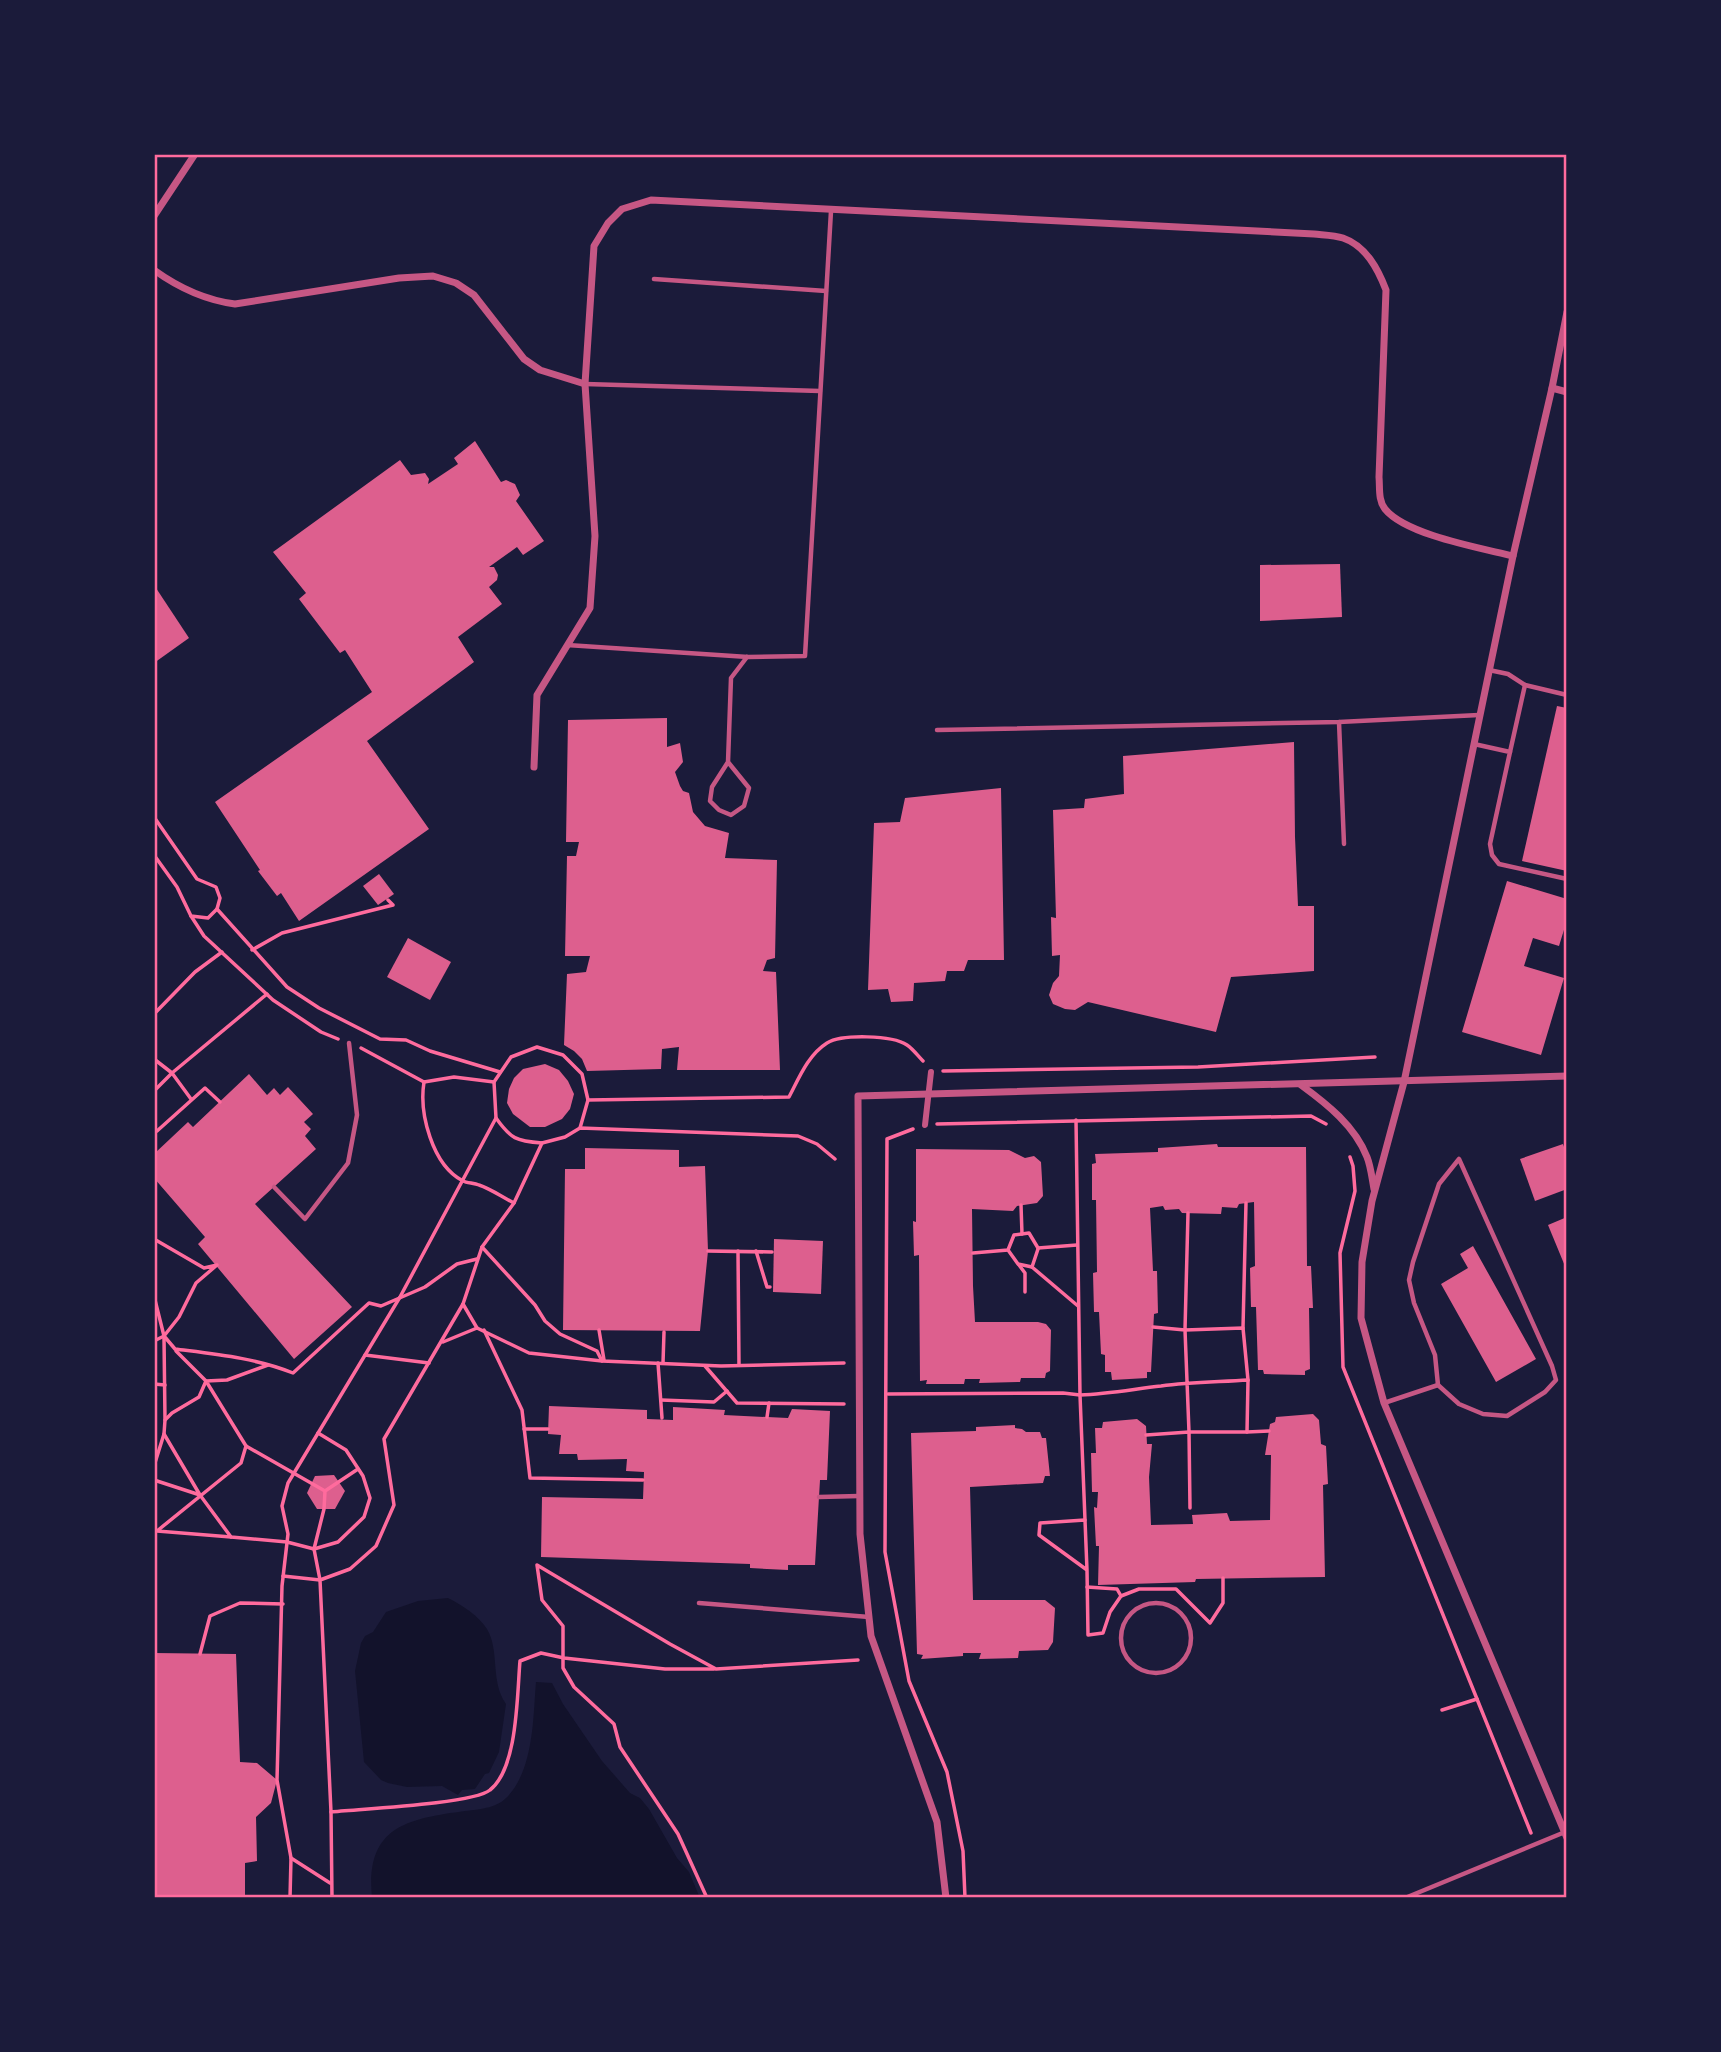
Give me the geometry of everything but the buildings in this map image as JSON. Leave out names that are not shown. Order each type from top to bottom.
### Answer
[{"type":"street","points":[[154,216],[195,154]]},
{"type":"street","points":[[534,767],[537,695],[590,608],[595,536],[585,384],[594,246],[608,223],[622,209],[651,200],[1314,234],[1344,238],[1368,256],[1378,270],[1386,290],[1379,477],[1380,497],[1385,509],[1399,521],[1423,532],[1513,556]]},
{"type":"street","points":[[154,270],[189,293],[217,302],[235,304],[399,278],[433,276],[456,283],[474,295],[524,359],[540,370],[585,384]]},
{"type":"street","points":[[1566,1833],[1384,1403],[1361,1318],[1362,1262],[1375,1191],[1404,1082],[1513,556],[1567,312]]},
{"type":"street","points":[[1552,388],[1567,392]]},
{"type":"street","points":[[925,1125],[931,1072]]},
{"type":"street","points":[[946,1898],[937,1822],[871,1636],[860,1534],[858,1096],[1567,1076]]},
{"type":"street","points":[[1301,1084],[1327,1104],[1357,1138],[1367,1157],[1375,1191]]},
{"type":"lane","points":[[567,645],[748,657],[805,656],[831,211]]},
{"type":"lane","points":[[654,279],[826,291]]},
{"type":"lane","points":[[585,384],[820,391]]},
{"type":"lane","points":[[728,762],[749,788],[744,806],[731,815],[719,810],[710,801],[712,787],[728,762],[731,678],[748,657]]},
{"type":"lane","points":[[1489,670],[1508,674],[1525,685],[1567,695]]},
{"type":"lane","points":[[1525,685],[1490,844],[1492,855],[1499,864],[1567,879]]},
{"type":"lane","points":[[937,730],[1339,722],[1480,715]]},
{"type":"lane","points":[[1339,722],[1345,844]]},
{"type":"lane","points":[[1474,744],[1510,752]]},
{"type":"lane","points":[[274,1187],[305,1219],[348,1163],[357,1115],[349,1043]]},
{"type":"lane","points":[[1459,1159],[1556,1380],[1545,1392],[1507,1416],[1483,1414],[1459,1404],[1438,1385],[1435,1355],[1414,1303],[1409,1280],[1440,1184],[1459,1159]]},
{"type":"lane","points":[[1384,1403],[1438,1385]]},
{"type":"lane","points":[[819,1497],[860,1496]]},
{"type":"lane","points":[[1157,1602],[1170,1605],[1182,1613],[1189,1625],[1192,1639],[1189,1652],[1181,1664],[1169,1671],[1155,1674],[1142,1671],[1130,1663],[1123,1651],[1121,1637],[1124,1624],[1132,1612],[1143,1605],[1157,1602]]},
{"type":"lane","points":[[699,1604],[869,1617]]},
{"type":"lane","points":[[1405,1898],[1566,1833]]},
{"type":"path","points":[[154,817],[197,879],[216,887],[220,898],[218,909],[208,918],[191,916]]},
{"type":"path","points":[[154,855],[177,887],[204,936],[267,994],[299,1019],[424,1082],[454,1077],[494,1082]]},
{"type":"path","points":[[252,950],[282,933],[393,905],[388,900]]},
{"type":"path","points":[[218,909],[287,987],[319,1008],[380,1039],[406,1040],[430,1051],[501,1073]]},
{"type":"path","points":[[154,1014],[195,972],[222,952]]},
{"type":"path","points":[[154,1091],[267,994]]},
{"type":"path","points":[[588,1100],[789,1097],[806,1064],[828,1042],[856,1037],[886,1038],[906,1044],[931,1072],[1198,1067],[1375,1057]]},
{"type":"path","points":[[290,1898],[290,1858],[277,1780],[284,1576],[288,1534],[282,1506],[293,1474],[399,1299],[496,1118],[494,1082],[511,1057],[537,1047],[563,1055],[582,1074],[588,1100],[580,1128]]},
{"type":"path","points":[[154,1059],[172,1073],[191,1100]]},
{"type":"path","points":[[424,1082],[421,1101],[432,1144],[448,1168],[462,1180],[481,1186],[514,1203]]},
{"type":"path","points":[[155,1131],[205,1088],[220,1102]]},
{"type":"path","points":[[965,1898],[963,1852],[947,1772],[909,1681],[885,1552],[888,1394],[887,1139],[925,1125],[1311,1115]]},
{"type":"path","points":[[496,1118],[506,1132],[519,1141],[541,1143],[580,1128],[798,1136],[817,1144],[835,1159]]},
{"type":"path","points":[[1076,1120],[1080,1395],[1088,1635],[1103,1633],[1110,1612],[1121,1596],[1139,1589],[1176,1589],[1210,1623],[1223,1603],[1223,1578]]},
{"type":"path","points":[[284,1576],[320,1580],[350,1569],[376,1546],[394,1505],[384,1438],[464,1304],[482,1247],[514,1203],[541,1143]]},
{"type":"path","points":[[1246,1203],[1243,1328],[1248,1380],[1247,1432]]},
{"type":"path","points":[[1021,1205],[1022,1234]]},
{"type":"path","points":[[1188,1213],[1185,1330],[1190,1507]]},
{"type":"path","points":[[1008,1250],[1014,1235],[1029,1233],[1038,1248],[1032,1267]]},
{"type":"path","points":[[154,1239],[204,1268],[217,1265],[196,1283],[179,1317],[164,1336],[154,1341]]},
{"type":"path","points":[[1038,1248],[1077,1245]]},
{"type":"path","points":[[482,1247],[536,1305],[545,1321],[560,1334],[597,1350],[603,1361]]},
{"type":"path","points":[[973,1253],[1008,1250]]},
{"type":"path","points":[[1008,1250],[1025,1273],[1025,1292]]},
{"type":"path","points":[[708,1251],[772,1252]]},
{"type":"path","points":[[738,1251],[739,1366]]},
{"type":"path","points":[[756,1251],[766,1287],[770,1287]]},
{"type":"path","points":[[175,1349],[268,1364],[293,1373],[369,1303],[381,1306],[399,1299],[425,1287],[457,1264],[477,1259]]},
{"type":"path","points":[[1018,1264],[1032,1267],[1079,1307]]},
{"type":"path","points":[[154,1296],[164,1336],[165,1420],[164,1434],[154,1466]]},
{"type":"path","points":[[464,1304],[477,1328],[529,1353],[603,1361],[705,1365],[844,1363]]},
{"type":"path","points":[[1153,1327],[1185,1330],[1243,1328]]},
{"type":"path","points":[[441,1343],[477,1328]]},
{"type":"path","points":[[600,1330],[603,1361]]},
{"type":"path","points":[[484,1331],[522,1410],[530,1478],[643,1480]]},
{"type":"path","points":[[662,1418],[661,1363],[664,1332]]},
{"type":"path","points":[[164,1336],[206,1381],[246,1446],[325,1491]]},
{"type":"path","points":[[365,1355],[429,1363]]},
{"type":"path","points":[[206,1381],[227,1380],[268,1364]]},
{"type":"path","points":[[705,1365],[737,1403],[844,1404]]},
{"type":"path","points":[[888,1394],[1080,1395],[1248,1380]]},
{"type":"path","points":[[165,1420],[199,1397],[206,1381]]},
{"type":"path","points":[[154,1384],[164,1385]]},
{"type":"path","points":[[661,1400],[714,1402],[727,1391]]},
{"type":"path","points":[[767,1417],[769,1403]]},
{"type":"path","points":[[524,1429],[548,1429]]},
{"type":"path","points":[[1146,1435],[1269,1431]]},
{"type":"path","points":[[155,1533],[287,1542],[314,1549],[338,1542],[363,1517],[370,1498],[358,1469],[346,1450],[318,1433]]},
{"type":"path","points":[[164,1434],[200,1495],[231,1537]]},
{"type":"path","points":[[155,1533],[241,1463],[246,1446]]},
{"type":"path","points":[[325,1491],[358,1469]]},
{"type":"path","points":[[154,1480],[200,1495]]},
{"type":"path","points":[[325,1491],[324,1509],[314,1549],[320,1580],[331,1812],[331,1883]]},
{"type":"path","points":[[1085,1520],[1040,1523],[1039,1535],[1087,1570]]},
{"type":"path","points":[[707,1898],[678,1833],[620,1747],[614,1724],[574,1686],[563,1668],[563,1626],[542,1600],[537,1565],[670,1644],[716,1668]]},
{"type":"path","points":[[1087,1587],[1117,1589],[1121,1596]]},
{"type":"path","points":[[200,1654],[210,1616],[240,1603],[283,1604]]},
{"type":"path","points":[[331,1812],[443,1801],[479,1796],[490,1791],[503,1772],[513,1743],[520,1661],[541,1653],[665,1670],[858,1660]]},
{"type":"path","points":[[1477,1699],[1533,1836]]},
{"type":"path","points":[[290,1858],[331,1883],[332,1881],[332,1898]]},
{"type":"shaded area","points":[[448,1598],[470,1611],[487,1629],[493,1647],[498,1686],[506,1704],[499,1752],[489,1773],[485,1774],[475,1789],[462,1790],[458,1795],[442,1786],[407,1787],[388,1783],[381,1780],[364,1762],[355,1671],[361,1643],[365,1636],[373,1632],[386,1612],[418,1601]]},
{"type":"shaded area","points":[[536,1682],[552,1683],[602,1761],[630,1793],[640,1798],[649,1809],[677,1858],[689,1872],[700,1898],[372,1898],[375,1856],[383,1841],[394,1831],[425,1818],[489,1807],[500,1803],[509,1795],[528,1756]]}]
